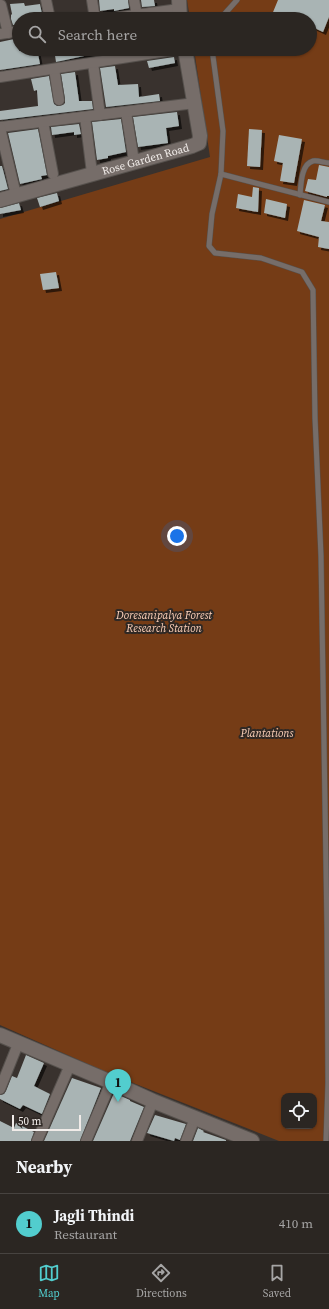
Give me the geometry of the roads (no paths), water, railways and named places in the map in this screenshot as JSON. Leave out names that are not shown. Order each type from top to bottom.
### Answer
[{"type":"street","points":[[46,0],[49,12]]},
{"type":"street","points":[[92,0],[94,12]]},
{"type":"street","points":[[134,0],[136,12]]},
{"type":"street","points":[[1,5],[4,34]]},
{"type":"street","points":[[158,12],[179,9]]},
{"type":"street","points":[[0,78],[136,56]]},
{"type":"street","name":"Rose Garden Road","points":[[0,200],[134,161],[192,146],[199,142],[200,136],[186,56]]},
{"type":"street","points":[[93,63],[100,115]]},
{"type":"street","points":[[54,69],[59,100]]},
{"type":"street","points":[[16,195],[0,128],[195,103]]},
{"type":"street","points":[[126,112],[134,161]]},
{"type":"street","points":[[85,117],[92,173]]},
{"type":"street","points":[[43,122],[52,174]]},
{"type":"street","points":[[0,1036],[195,1118],[225,1136],[252,1141]]},
{"type":"street","points":[[0,1089],[18,1044]]},
{"type":"street","points":[[38,1141],[70,1065]]},
{"type":"street","points":[[86,1141],[111,1082]]},
{"type":"street","points":[[137,1141],[153,1101]]},
{"type":"street","points":[[186,1141],[195,1118]]},
{"type":"lane","points":[[226,12],[237,0]]},
{"type":"lane","points":[[213,56],[223,131],[221,174],[211,220],[209,246],[214,253],[261,258],[302,272],[313,290],[315,418],[321,556],[328,929],[328,1083],[326,1141]]},
{"type":"lane","points":[[300,195],[305,167],[308,163],[314,161],[329,163]]},
{"type":"lane","points":[[221,174],[329,202]]},
{"type":"place","name":"Jagli Thindi","points":[[118,1102]]},
{"type":"park label","name":"Doresanipalya Forest Research Station","points":[[164,621]]},
{"type":"park label","name":"Plantations","points":[[267,733]]}]
